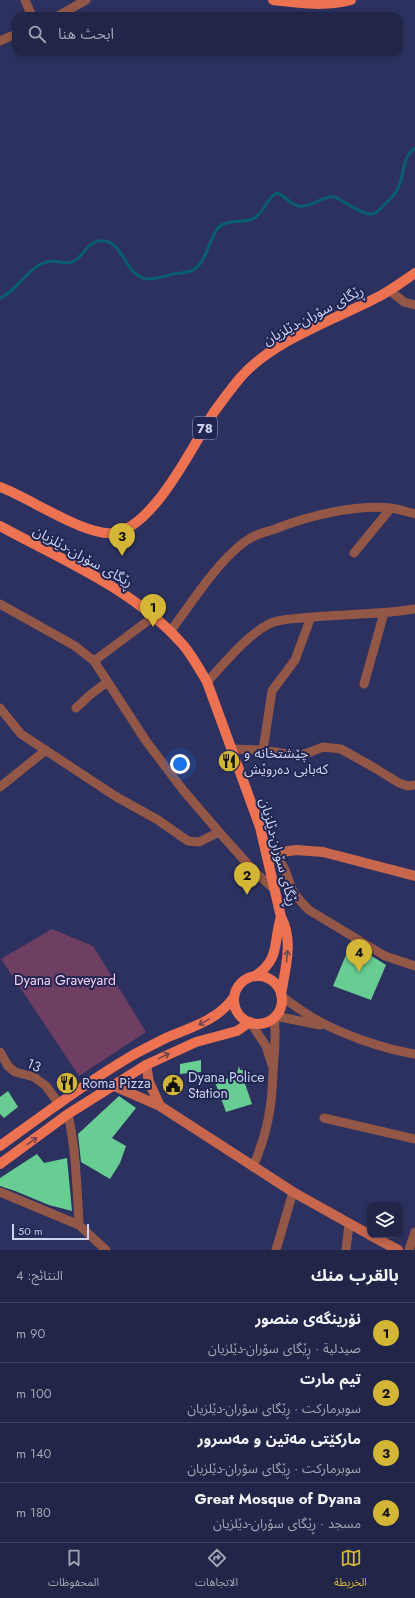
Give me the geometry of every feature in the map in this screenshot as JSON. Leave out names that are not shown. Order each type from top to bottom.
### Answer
[{"type":"main road","points":[[273,0],[301,3],[338,4],[351,0]]},
{"type":"main road","name":"ڕێگای سۆران-دێلزیان","points":[[0,488],[10,491],[41,508],[83,527],[112,533],[124,530],[136,523],[156,504],[215,411],[240,377],[269,352],[389,290],[415,273]]},
{"type":"main road","name":"ڕێگای سۆران-دێلزیان","points":[[0,526],[110,586],[128,598],[170,632],[193,658],[207,682],[254,807],[281,917],[287,931],[288,943],[281,996]]},
{"type":"main road","name":"ڕێگای سۆران-دێلزیان","points":[[255,976],[266,968],[274,956],[281,917]]},
{"type":"main road","points":[[0,1146],[59,1104],[143,1050],[209,1020],[225,1007],[234,997],[239,985],[249,978],[261,976],[272,981],[279,989],[281,996],[280,1009],[274,1017],[263,1023],[250,1022],[240,1017],[234,1002],[234,997]]},
{"type":"main road","points":[[0,1164],[68,1114],[146,1066],[196,1042],[237,1031],[250,1022]]},
{"type":"street","points":[[25,0],[30,12]]},
{"type":"street","points":[[65,12],[86,0]]},
{"type":"street","points":[[0,41],[12,36]]},
{"type":"street","points":[[389,290],[404,302],[415,305]]},
{"type":"street","points":[[354,553],[391,508]]},
{"type":"street","points":[[170,632],[205,584],[230,555],[249,538],[281,526],[319,515],[353,509],[391,508],[415,514]]},
{"type":"street","points":[[0,604],[75,646],[94,661],[146,741],[182,790],[218,832],[275,890]]},
{"type":"street","points":[[207,682],[232,655],[258,631],[270,623],[311,617],[384,613],[415,609]]},
{"type":"street","points":[[364,684],[384,613]]},
{"type":"street","points":[[263,750],[272,691],[295,660],[311,617]]},
{"type":"street","points":[[94,661],[153,618]]},
{"type":"street","points":[[76,708],[107,682]]},
{"type":"street","points":[[0,708],[21,734],[115,796],[158,820],[188,841],[199,842],[218,832]]},
{"type":"street","points":[[231,749],[263,750],[300,756],[323,747],[341,749],[399,783],[408,786],[415,785]]},
{"type":"street","points":[[0,788],[46,750]]},
{"type":"street","points":[[267,856],[296,850],[323,852],[337,854],[415,876]]},
{"type":"street","points":[[267,856],[277,860],[283,865],[293,892],[309,910],[335,924],[380,954],[415,966]]},
{"type":"street","points":[[281,996],[310,1016],[331,1028],[382,1047],[415,1054]]},
{"type":"street","points":[[253,1167],[262,1148],[270,1116],[276,1035],[274,1017],[331,1028]]},
{"type":"street","points":[[250,1022],[266,1046],[273,1072]]},
{"type":"street","name":"13","points":[[0,1052],[8,1066],[15,1072],[34,1077],[46,1086],[59,1104]]},
{"type":"street","points":[[146,1066],[149,1084],[160,1106]]},
{"type":"street","points":[[114,1086],[160,1106],[293,1192],[367,1233]]},
{"type":"street","points":[[68,1114],[72,1132],[79,1225]]},
{"type":"street","points":[[324,1118],[415,1139]]},
{"type":"street","points":[[0,1192],[79,1225],[106,1250]]},
{"type":"street","points":[[276,1250],[293,1192]]},
{"type":"street","points":[[346,1250],[349,1224]]},
{"type":"street","points":[[409,1250],[415,1232]]},
{"type":"street","points":[[376,1238],[398,1250]]},
{"type":"green space","name":"Dyana Graveyard","points":[[52,929],[93,946],[146,1032],[79,1076],[1,959]]},
{"type":"building","points":[[356,946],[386,965],[371,1000],[333,986],[348,950]]},
{"type":"building","points":[[201,1060],[201,1072],[180,1074],[180,1064]]},
{"type":"building","points":[[239,1066],[240,1070],[244,1070],[247,1076],[243,1078],[252,1104],[226,1112],[215,1082],[236,1076]]},
{"type":"building","name":"Roma Pizza","points":[[72,1075],[77,1083],[61,1092],[57,1084]]},
{"type":"building","points":[[8,1091],[18,1107],[4,1118],[0,1114],[0,1097]]},
{"type":"building","points":[[119,1096],[136,1108],[112,1138],[126,1146],[120,1163],[110,1179],[81,1162],[78,1134]]},
{"type":"building","points":[[37,1154],[44,1163],[67,1158],[72,1211],[49,1205],[0,1186],[0,1178]]},
{"type":"waterway","points":[[0,298],[6,295],[40,265],[50,261],[64,263],[74,261],[88,246],[99,241],[108,242],[114,246],[120,252],[134,273],[141,277],[149,279],[191,271],[201,263],[215,233],[221,225],[257,217],[270,198],[277,193],[293,204],[299,206],[309,205],[326,198],[335,197],[367,214],[375,213],[396,192],[407,157],[415,148]]},
{"type":"place","name":"مارکێتی مەتین و مەسرور","points":[[122,556]]},
{"type":"place","name":"نۆرینگه‌ی منصور","points":[[153,627]]},
{"type":"place","name":"چێشتخانە و کەبابی دەروێش","points":[[229,761]]},
{"type":"place","name":"تیم مارت","points":[[247,895]]},
{"type":"place","name":"Great Mosque of Dyana","points":[[359,972]]},
{"type":"place","name":"Roma Pizza","points":[[67,1083]]},
{"type":"place","name":"Dyana Police Station","points":[[173,1085]]}]
